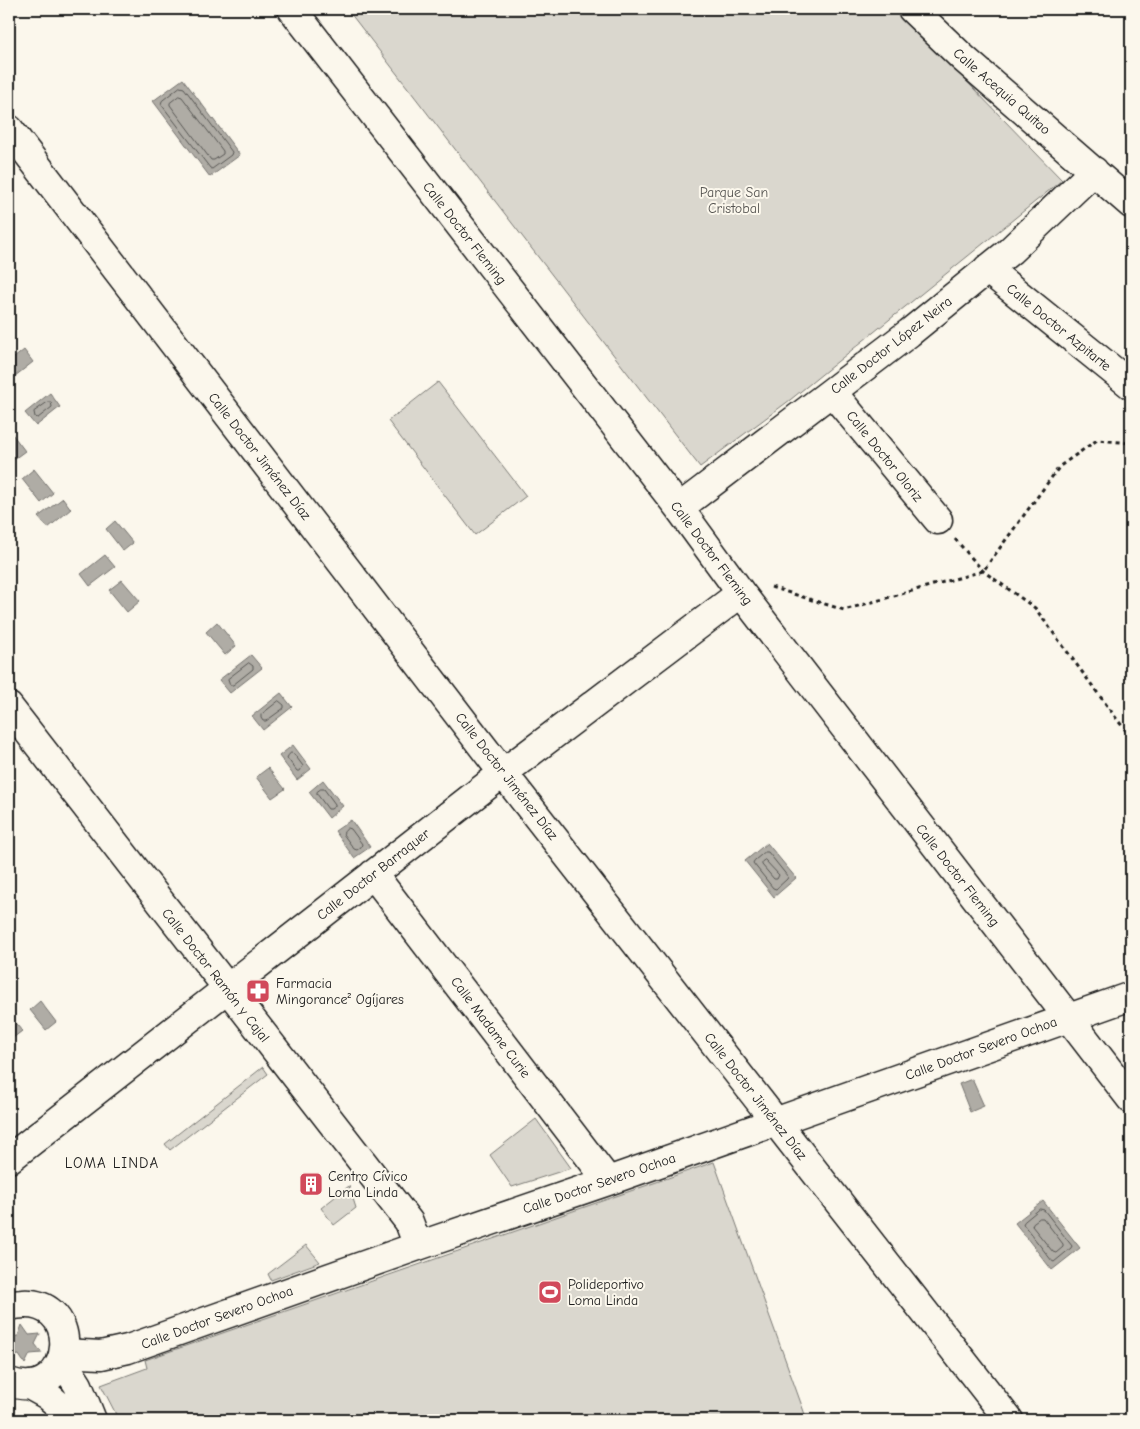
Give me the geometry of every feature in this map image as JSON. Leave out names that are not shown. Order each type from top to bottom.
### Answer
[{"type":"street","name":"Calle Doctor Fleming","points":[[292,9],[679,508],[741,593],[1131,1099]]},
{"type":"street","name":"Calle Acequia Quitao","points":[[912,9],[963,58],[1131,204]]},
{"type":"street","name":"Calle Doctor Jiménez Díaz","points":[[9,129],[503,773],[1009,1420]]},
{"type":"street","name":"Calle Doctor López Neira","points":[[679,508],[909,333],[988,270],[1094,171]]},
{"type":"street","name":"Calle Doctor Azpitarte","points":[[988,270],[1131,385]]},
{"type":"street","name":"Calle Doctor Oloriz","points":[[832,392],[938,520]]},
{"type":"street","name":"Calle Doctor Barraquer","points":[[9,1159],[503,773],[741,593]]},
{"type":"street","name":"Calle Doctor Ramón y Cajal","points":[[9,707],[409,1222],[418,1246]]},
{"type":"street","name":"Calle Madame Curie","points":[[373,874],[608,1181]]},
{"type":"street","name":"Calle Doctor Severo Ochoa","points":[[63,1357],[101,1355],[128,1349],[1131,996]]},
{"type":"street","points":[[9,1306],[20,1303],[33,1304],[45,1309],[55,1317],[62,1328],[65,1340],[63,1357],[57,1370],[40,1382],[19,1384]]},
{"type":"street","points":[[63,1357],[78,1385],[92,1420]]},
{"type":"street","points":[[19,1384],[47,1395],[76,1420]]},
{"type":"path","points":[[938,520],[983,571],[1035,608],[1131,737]]},
{"type":"green space","name":"Parque San Cristobal","points":[[347,9],[893,9],[944,58],[1062,180],[790,400],[700,467]]},
{"type":"green space","points":[[438,382],[526,496],[475,535],[388,421]]},
{"type":"green space","points":[[263,1067],[268,1074],[170,1150],[165,1144]]},
{"type":"green space","points":[[536,1119],[571,1168],[512,1187],[490,1155]]},
{"type":"green space","name":"Polideportivo Loma Linda","points":[[714,1162],[807,1420],[119,1420],[101,1385],[147,1368],[145,1360]]},
{"type":"green space","points":[[349,1186],[356,1208],[334,1225],[321,1208]]},
{"type":"green space","points":[[306,1245],[320,1262],[271,1280],[268,1274]]},
{"type":"water","points":[[183,79],[240,155],[210,177],[153,101]]},
{"type":"water","points":[[24,350],[33,362],[10,380],[9,362]]},
{"type":"water","points":[[50,393],[60,407],[36,426],[25,413]]},
{"type":"water","points":[[9,430],[25,451],[10,462],[9,460]]},
{"type":"water","points":[[34,469],[53,493],[41,503],[22,479]]},
{"type":"water","points":[[63,498],[71,509],[48,528],[38,517]]},
{"type":"water","points":[[115,521],[133,543],[123,551],[106,529]]},
{"type":"water","points":[[105,555],[115,567],[90,586],[81,574]]},
{"type":"water","points":[[122,580],[140,601],[127,612],[109,590]]},
{"type":"water","points":[[217,622],[236,646],[225,655],[206,632]]},
{"type":"water","points":[[251,655],[262,668],[230,693],[219,680]]},
{"type":"water","points":[[281,693],[292,707],[263,730],[252,716]]},
{"type":"water","points":[[293,745],[311,769],[297,780],[279,756]]},
{"type":"water","points":[[268,768],[285,789],[272,798],[256,777]]},
{"type":"water","points":[[323,780],[343,806],[329,818],[309,792]]},
{"type":"water","points":[[351,820],[370,847],[354,858],[335,831]]},
{"type":"water","points":[[767,843],[796,878],[774,897],[745,861]]},
{"type":"water","points":[[40,1001],[56,1022],[46,1030],[30,1010]]},
{"type":"water","points":[[12,1019],[22,1031],[9,1041],[9,1022]]},
{"type":"water","points":[[972,1079],[984,1106],[970,1112],[959,1084]]},
{"type":"water","points":[[1043,1201],[1080,1248],[1052,1270],[1015,1223]]},
{"type":"water","points":[[22,1325],[29,1335],[40,1334],[35,1344],[42,1353],[30,1354],[25,1364],[19,1355],[9,1357],[13,1346],[9,1341],[9,1337],[18,1336]]},
{"type":"place","name":"Farmacia Mingorance² Ogíjares","points":[[258,991]]},
{"type":"place","name":"Centro Cívico Loma Linda","points":[[311,1184]]},
{"type":"place","name":"Polideportivo Loma Linda","points":[[550,1292]]},
{"type":"district","name":"LOMA LINDA","points":[[112,1163]]}]
